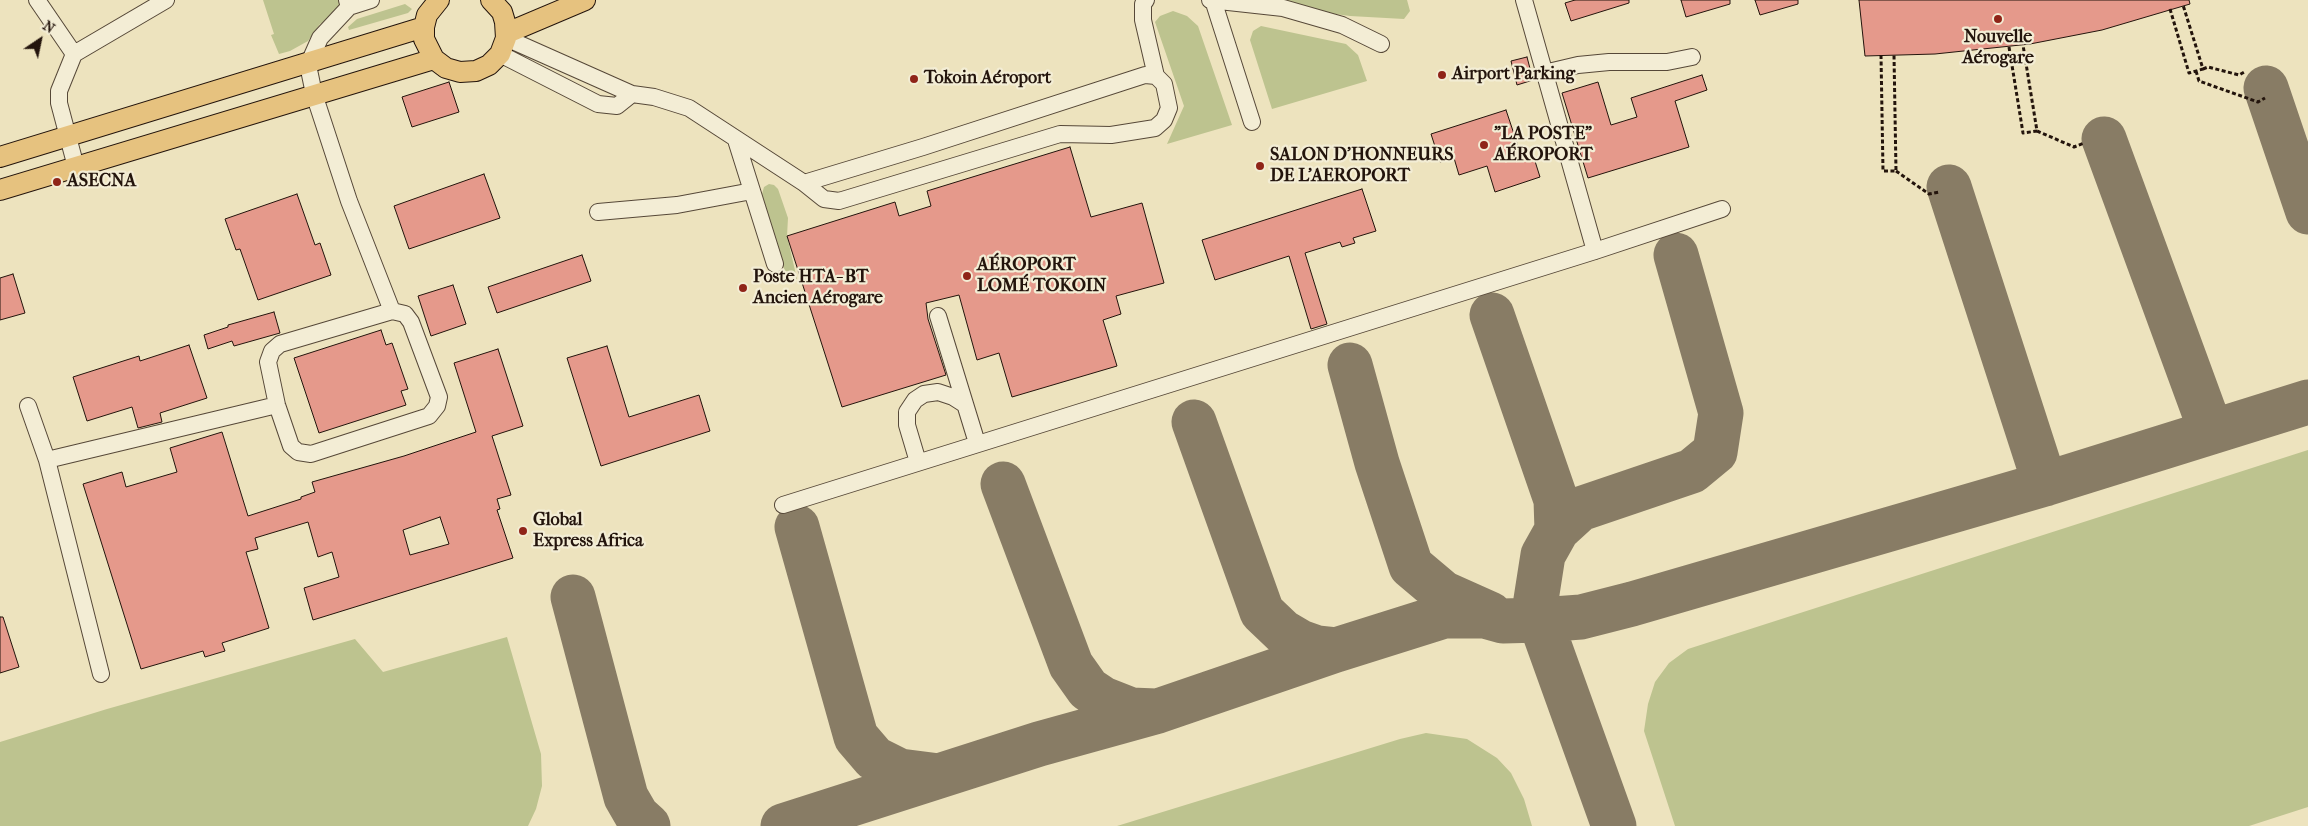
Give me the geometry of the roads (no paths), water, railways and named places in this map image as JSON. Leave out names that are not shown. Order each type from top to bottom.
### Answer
[{"type":"main road","points":[[433,1],[424,27],[426,44],[434,59],[446,68],[460,72],[476,71],[489,65],[504,42],[585,0]]},
{"type":"main road","points":[[498,1],[502,12],[504,42]]},
{"type":"main road","points":[[0,158],[424,27]]},
{"type":"main road","points":[[0,190],[434,59]]},
{"type":"lane","points":[[37,0],[74,54]]},
{"type":"lane","points":[[76,167],[59,103],[59,92],[74,54],[166,0]]},
{"type":"lane","points":[[371,0],[348,4],[320,38],[308,64],[314,94],[349,201],[392,311]]},
{"type":"lane","points":[[504,42],[632,94],[654,97],[689,108],[804,182],[824,199],[839,201],[1060,134],[1111,135],[1155,128],[1164,120],[1169,108],[1164,84],[1156,76],[1143,20],[1143,4],[1146,0]]},
{"type":"lane","points":[[1252,122],[1212,0],[1283,8],[1342,25],[1381,44]]},
{"type":"lane","points":[[1524,0],[1538,43],[1544,73],[1595,251]]},
{"type":"lane","points":[[504,42],[598,104],[617,106],[632,94]]},
{"type":"lane","points":[[1544,73],[1594,64],[1667,62],[1692,57]]},
{"type":"lane","points":[[804,182],[923,147],[1145,75],[1156,76]]},
{"type":"lane","points":[[736,140],[775,264]]},
{"type":"lane","points":[[598,212],[677,205],[752,191]]},
{"type":"lane","points":[[783,505],[1595,251],[1722,209]]},
{"type":"lane","points":[[392,311],[405,314],[411,322],[439,398],[437,406],[429,416],[311,454],[298,452],[291,446],[277,405],[268,362],[272,351],[280,344],[392,311]]},
{"type":"lane","points":[[938,316],[977,443]]},
{"type":"lane","points":[[918,462],[907,425],[908,412],[915,400],[924,394],[938,392],[953,397],[964,404]]},
{"type":"lane","points":[[47,460],[277,405]]},
{"type":"lane","points":[[28,406],[47,460],[101,674]]},
{"type":"place","name":"Nouvelle Aérogare","points":[[1998,19]]},
{"type":"place","name":"Airport Parking","points":[[1442,75]]},
{"type":"place","name":"Tokoin Aéroport","points":[[914,79]]},
{"type":"place","name":"\"LA POSTE\" AÉROPORT","points":[[1484,145]]},
{"type":"place","name":"SALON D'HONNEURS DE L'AEROPORT","points":[[1260,166]]},
{"type":"place","name":"ASECNA","points":[[57,182]]},
{"type":"place","name":"AÉROPORT LOMÉ TOKOIN","points":[[967,276]]},
{"type":"place","name":"Poste HTA- BT Ancien Aérogare","points":[[743,288]]},
{"type":"place","name":"Global Express Africa","points":[[523,531]]}]
